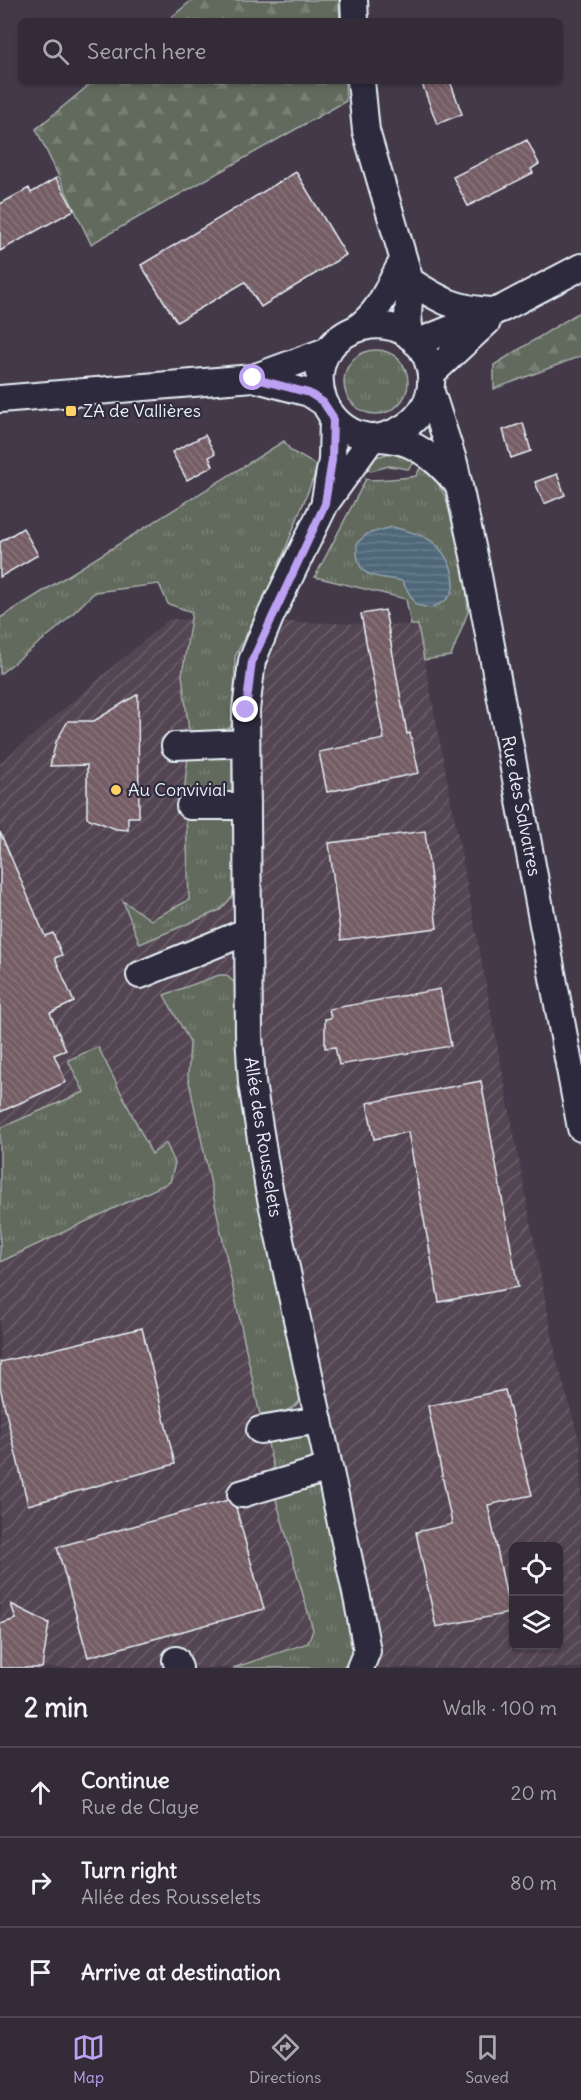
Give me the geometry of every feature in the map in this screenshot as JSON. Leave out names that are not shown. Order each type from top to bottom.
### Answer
[{"type":"street","points":[[354,0],[356,18]]},
{"type":"street","points":[[361,84],[366,131],[406,271],[408,316],[413,340],[426,357],[431,383],[425,409],[414,423],[398,433],[377,437]]},
{"type":"street","points":[[357,328],[385,326],[413,340],[499,310],[581,267]]},
{"type":"street","points":[[406,271],[449,304],[468,310],[499,310]]},
{"type":"street","points":[[328,410],[320,375],[329,350],[341,336],[372,317],[406,271]]},
{"type":"street","points":[[431,383],[499,310]]},
{"type":"street","points":[[0,399],[253,378],[329,350]]},
{"type":"street","points":[[253,378],[309,393],[346,429],[363,436],[405,442],[421,450],[443,467],[458,484]]},
{"type":"street","name":"Rue des Salvatres","points":[[431,383],[458,484],[478,576],[581,1128]]},
{"type":"street","name":"Allée des Rousselets","points":[[325,504],[332,460],[328,410]]},
{"type":"street","name":"Allée des Rousselets","points":[[360,1668],[367,1651],[269,1189],[252,1083],[246,710],[252,661],[325,504],[377,437]]},
{"type":"street","points":[[175,746],[246,743]]},
{"type":"street","points":[[190,806],[247,806]]},
{"type":"street","points":[[140,975],[248,931]]},
{"type":"street","points":[[260,1430],[319,1420]]},
{"type":"street","points":[[242,1494],[329,1468]]},
{"type":"shaded area","points":[[169,619],[418,625],[557,1361],[581,1446],[581,1668],[0,1668],[0,763]]},
{"type":"green space","points":[[192,0],[339,0],[340,18],[171,18]]},
{"type":"green space","points":[[90,84],[345,84],[346,101],[91,244],[36,129]]},
{"type":"green space","points":[[581,311],[581,356],[494,389],[494,365]]},
{"type":"green space","points":[[376,350],[394,356],[402,364],[408,382],[402,400],[394,408],[376,414],[358,408],[350,400],[344,382],[350,364],[358,356]]},
{"type":"green space","points":[[284,441],[291,451],[318,466],[272,583],[235,657],[234,715],[230,728],[220,734],[189,731],[182,675],[192,612],[168,604],[159,584],[95,592],[59,627],[0,674],[0,618]]},
{"type":"green space","points":[[390,453],[416,461],[408,469],[389,466],[371,471],[364,468],[370,459]]},
{"type":"green space","points":[[421,466],[435,478],[446,498],[466,579],[468,612],[451,656],[424,660],[418,625],[411,625],[406,599],[315,577],[366,479],[416,476]]},
{"type":"green space","points":[[188,756],[232,756],[232,792],[184,794]]},
{"type":"green space","points":[[186,816],[235,817],[233,896],[220,910],[140,944],[123,901],[151,920],[189,900]]},
{"type":"green space","points":[[219,975],[226,975],[236,984],[237,1040],[302,1398],[294,1407],[278,1413],[260,1415],[188,1077],[190,1042],[164,995]]},
{"type":"green space","points":[[98,1047],[152,1154],[166,1143],[175,1163],[170,1182],[0,1262],[0,1128],[84,1092],[68,1060]]},
{"type":"green space","points":[[304,1435],[314,1443],[316,1453],[307,1464],[275,1475],[267,1440]]},
{"type":"green space","points":[[322,1486],[356,1637],[349,1661],[343,1668],[233,1668],[308,1643],[313,1630],[275,1496]]},
{"type":"water","points":[[392,527],[424,537],[441,550],[453,575],[452,592],[447,599],[431,608],[416,605],[402,581],[374,576],[363,570],[357,555],[357,543],[367,534]]},
{"type":"building","points":[[422,84],[451,84],[462,114],[437,124]]},
{"type":"building","points":[[527,140],[539,164],[531,169],[533,173],[468,206],[453,177]]},
{"type":"building","points":[[296,172],[346,255],[261,307],[245,282],[177,322],[141,265]]},
{"type":"building","points":[[56,178],[74,210],[0,251],[0,204],[29,188],[31,193]]},
{"type":"building","points":[[523,423],[531,451],[511,458],[503,430]]},
{"type":"building","points":[[205,435],[215,454],[209,457],[213,466],[187,480],[172,452]]},
{"type":"building","points":[[557,474],[565,495],[544,504],[535,482]]},
{"type":"building","points":[[23,528],[38,555],[0,577],[0,542]]},
{"type":"building","points":[[385,610],[407,734],[410,733],[419,773],[327,792],[319,752],[384,739],[361,614]]},
{"type":"building","points":[[138,694],[139,817],[128,817],[128,830],[116,829],[87,818],[87,765],[50,766],[56,742],[68,721],[94,721]]},
{"type":"building","points":[[425,831],[437,928],[341,940],[329,843]]},
{"type":"building","points":[[0,832],[45,936],[53,933],[62,955],[55,958],[74,1002],[50,1013],[66,1050],[54,1055],[66,1082],[0,1112]]},
{"type":"building","points":[[440,989],[451,1046],[339,1065],[335,1047],[325,1048],[325,1019],[331,1018],[329,1009]]},
{"type":"building","points":[[481,1081],[518,1287],[439,1302],[408,1132],[374,1139],[367,1103]]},
{"type":"building","points":[[142,1328],[175,1464],[28,1505],[0,1387],[0,1362]]},
{"type":"building","points":[[505,1390],[532,1495],[488,1505],[509,1613],[436,1627],[416,1532],[452,1524],[428,1406]]},
{"type":"building","points":[[228,1500],[236,1508],[264,1609],[88,1657],[57,1547]]},
{"type":"building","points":[[11,1604],[49,1623],[42,1668],[0,1668],[0,1624],[16,1619]]},
{"type":"place","name":"ZA de Vallières","points":[[71,411]]},
{"type":"place","name":"Au Convivial","points":[[116,790]]},
{"type":"route","points":[[246,710],[252,661],[270,617],[325,504],[332,460],[333,417],[323,402],[309,393],[253,378]]}]
